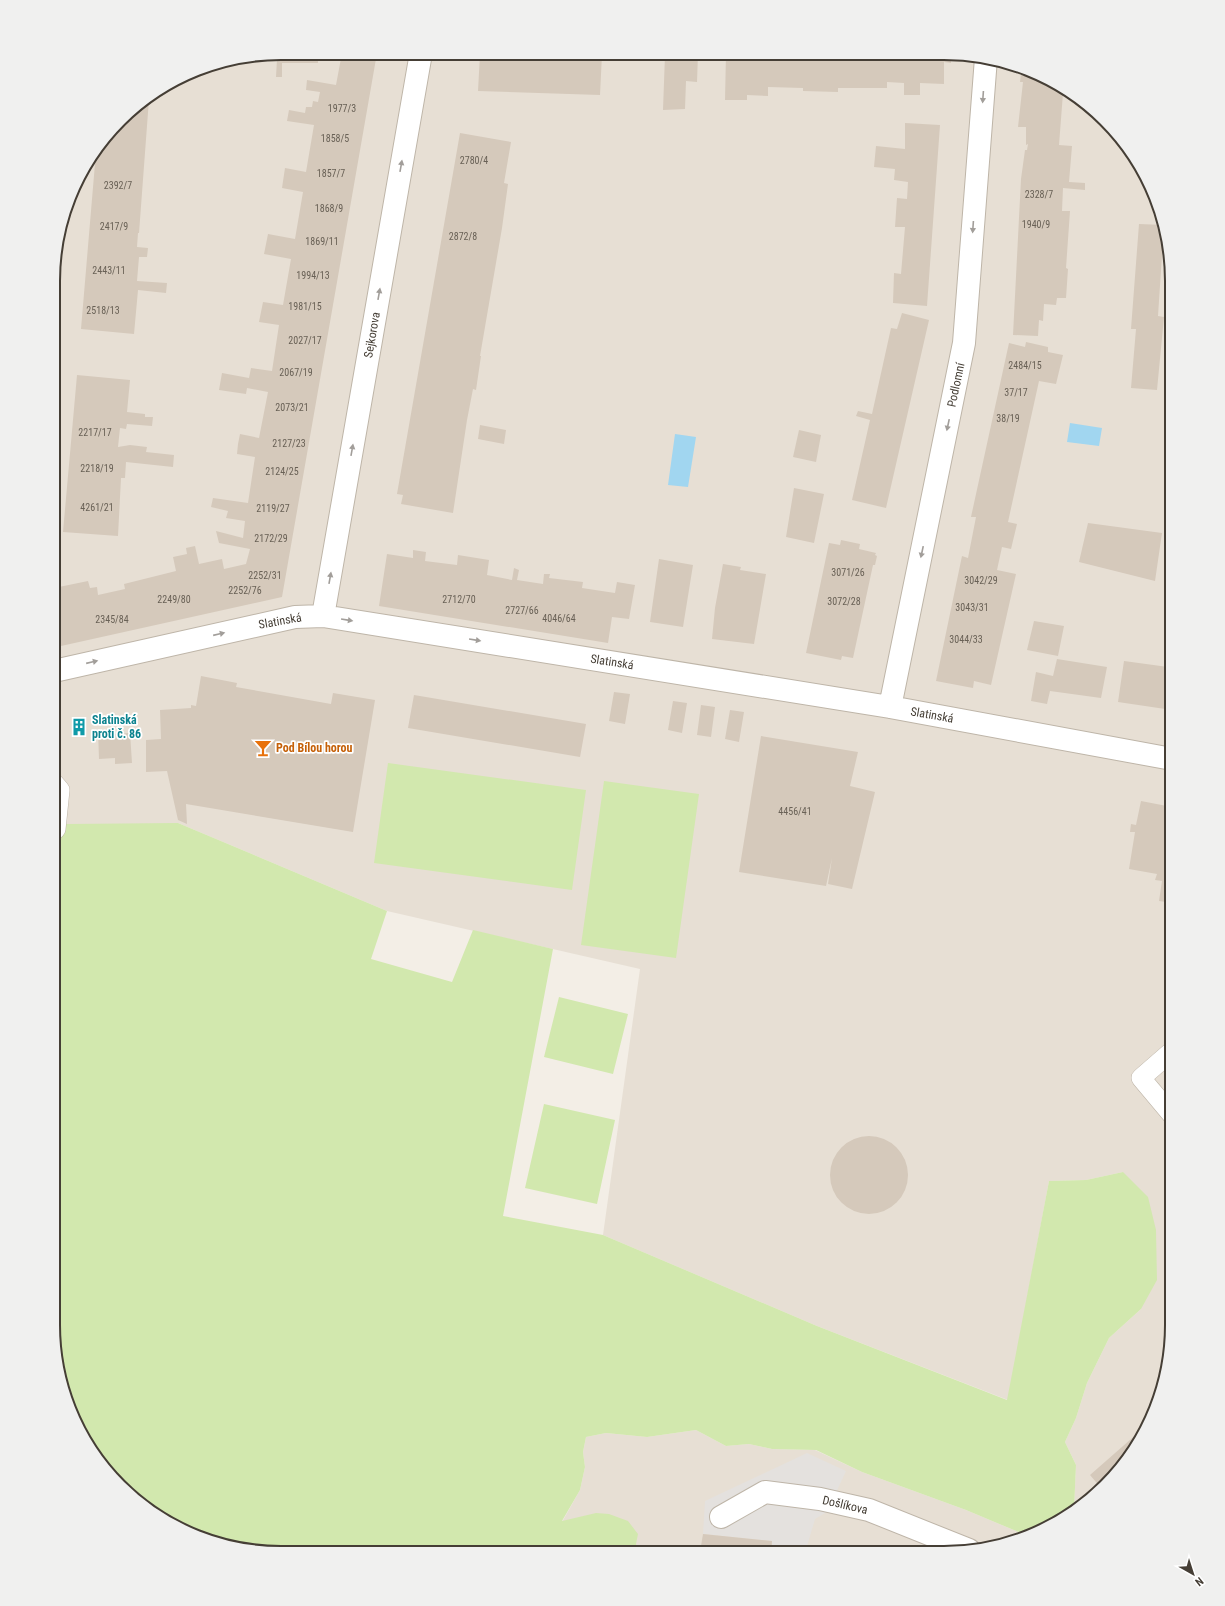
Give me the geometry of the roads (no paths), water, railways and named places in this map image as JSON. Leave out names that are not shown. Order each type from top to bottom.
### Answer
[{"type":"street","name":"Sejkorova","points":[[324,616],[419,60]]},
{"type":"street","name":"Podlomní","points":[[890,707],[964,343],[986,64]]},
{"type":"street","name":"Slatinská","points":[[60,670],[295,616],[324,616],[890,707],[1165,758]]},
{"type":"street","name":"Došlíkova","points":[[721,1517],[765,1492],[820,1499],[869,1510],[959,1546]]},
{"type":"lane","points":[[1165,1058],[1140,1078],[1165,1107]]},
{"type":"water","points":[[1070,423],[1102,428],[1099,446],[1067,442]]},
{"type":"water","points":[[675,434],[696,437],[688,487],[668,485]]},
{"type":"place","name":"Slatinská proti č. 86","points":[[79,727]]},
{"type":"place","name":"Pod Bílou horou","points":[[263,748]]}]
